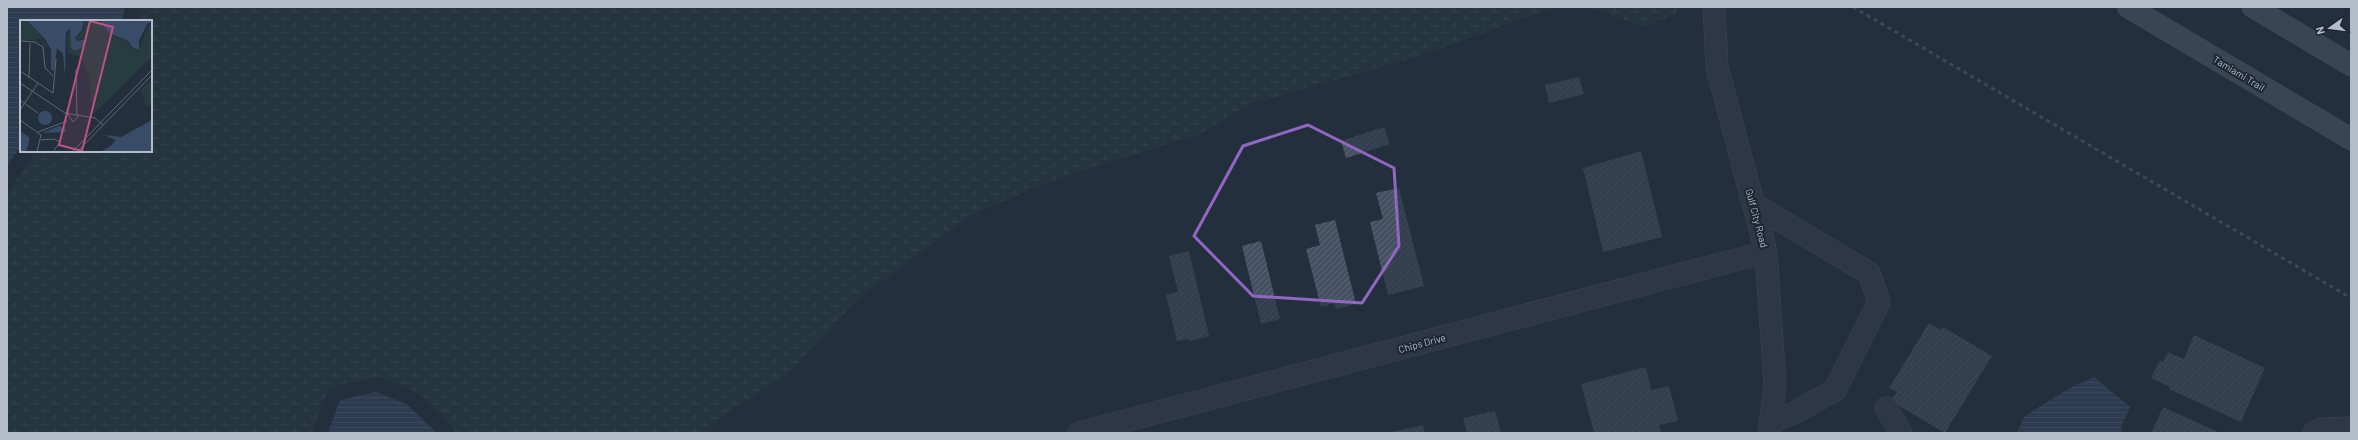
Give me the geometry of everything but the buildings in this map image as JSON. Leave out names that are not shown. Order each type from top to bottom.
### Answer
[{"type":"main road","name":"Tamiami Trail","points":[[2128,7],[2351,139]]},
{"type":"main road","points":[[2253,7],[2351,65]]},
{"type":"street","name":"Gulf City Road","points":[[1714,7],[1717,67],[1766,252],[1775,385],[1769,428]]},
{"type":"street","points":[[1753,204],[1869,273],[1879,302],[1835,390],[1769,428]]},
{"type":"street","name":"Chips Drive","points":[[1079,433],[1766,252]]},
{"type":"street","points":[[1886,408],[1902,433]]},
{"type":"street","points":[[2314,433],[2321,428],[2351,428]]},
{"type":"highlighted area","points":[[1308,125],[1394,168],[1399,246],[1362,303],[1253,296],[1194,236],[1243,146]]},
{"type":"green space","points":[[141,7],[1554,7],[1420,56],[1251,104],[1201,133],[1051,181],[971,215],[858,299],[788,374],[720,418],[709,433],[457,433],[443,416],[418,393],[379,377],[337,385],[328,391],[312,433],[7,433],[7,193],[35,152],[152,152],[152,20],[137,20]]},
{"type":"green space","points":[[1587,7],[1677,7],[1676,15],[1644,26]]},
{"type":"water","points":[[7,7],[125,7],[122,20],[20,20],[20,147],[7,166]]},
{"type":"water","points":[[2094,377],[2130,407],[2121,427],[2122,433],[2017,433],[2024,417],[2066,390]]},
{"type":"water","points":[[376,392],[406,404],[437,433],[328,433],[340,400]]},
{"type":"railway","points":[[1853,7],[2351,298]]}]
